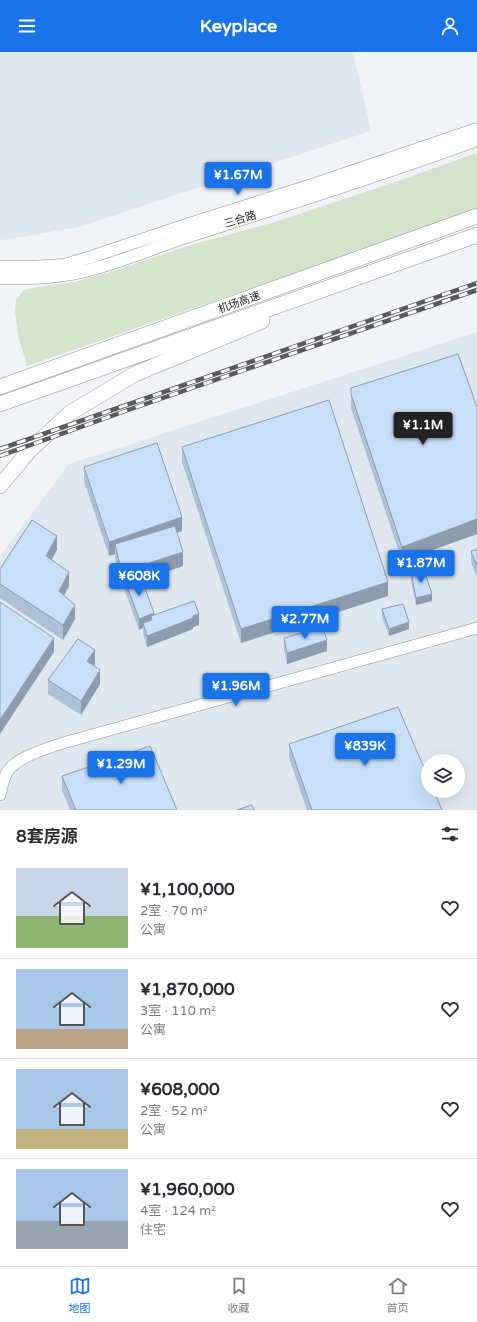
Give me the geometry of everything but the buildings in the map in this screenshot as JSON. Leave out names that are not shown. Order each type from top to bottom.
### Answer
[{"type":"highway","name":"机场高速","points":[[0,387],[477,216]]},
{"type":"highway","name":"机场高速","points":[[0,404],[477,235]]},
{"type":"highway","points":[[0,486],[29,451],[70,413],[135,374],[397,264]]},
{"type":"main road","name":"三合路","points":[[0,267],[30,267],[64,264],[91,258],[477,129]]},
{"type":"main road","name":"三合路","points":[[0,278],[30,279],[65,275],[93,269],[191,235],[319,195],[477,140]]},
{"type":"street","points":[[0,795],[10,768],[31,754],[57,745],[477,628]]},
{"type":"shaded area","points":[[0,52],[353,52],[371,131],[79,227],[0,240]]},
{"type":"shaded area","points":[[477,332],[477,810],[0,810],[0,556],[69,464]]},
{"type":"green space","points":[[477,153],[477,210],[27,366],[18,335],[15,311],[16,300],[24,290],[75,282],[107,273],[191,245],[275,222]]},
{"type":"railway","points":[[0,449],[477,283]]},
{"type":"railway","points":[[0,456],[128,410],[477,290]]}]
